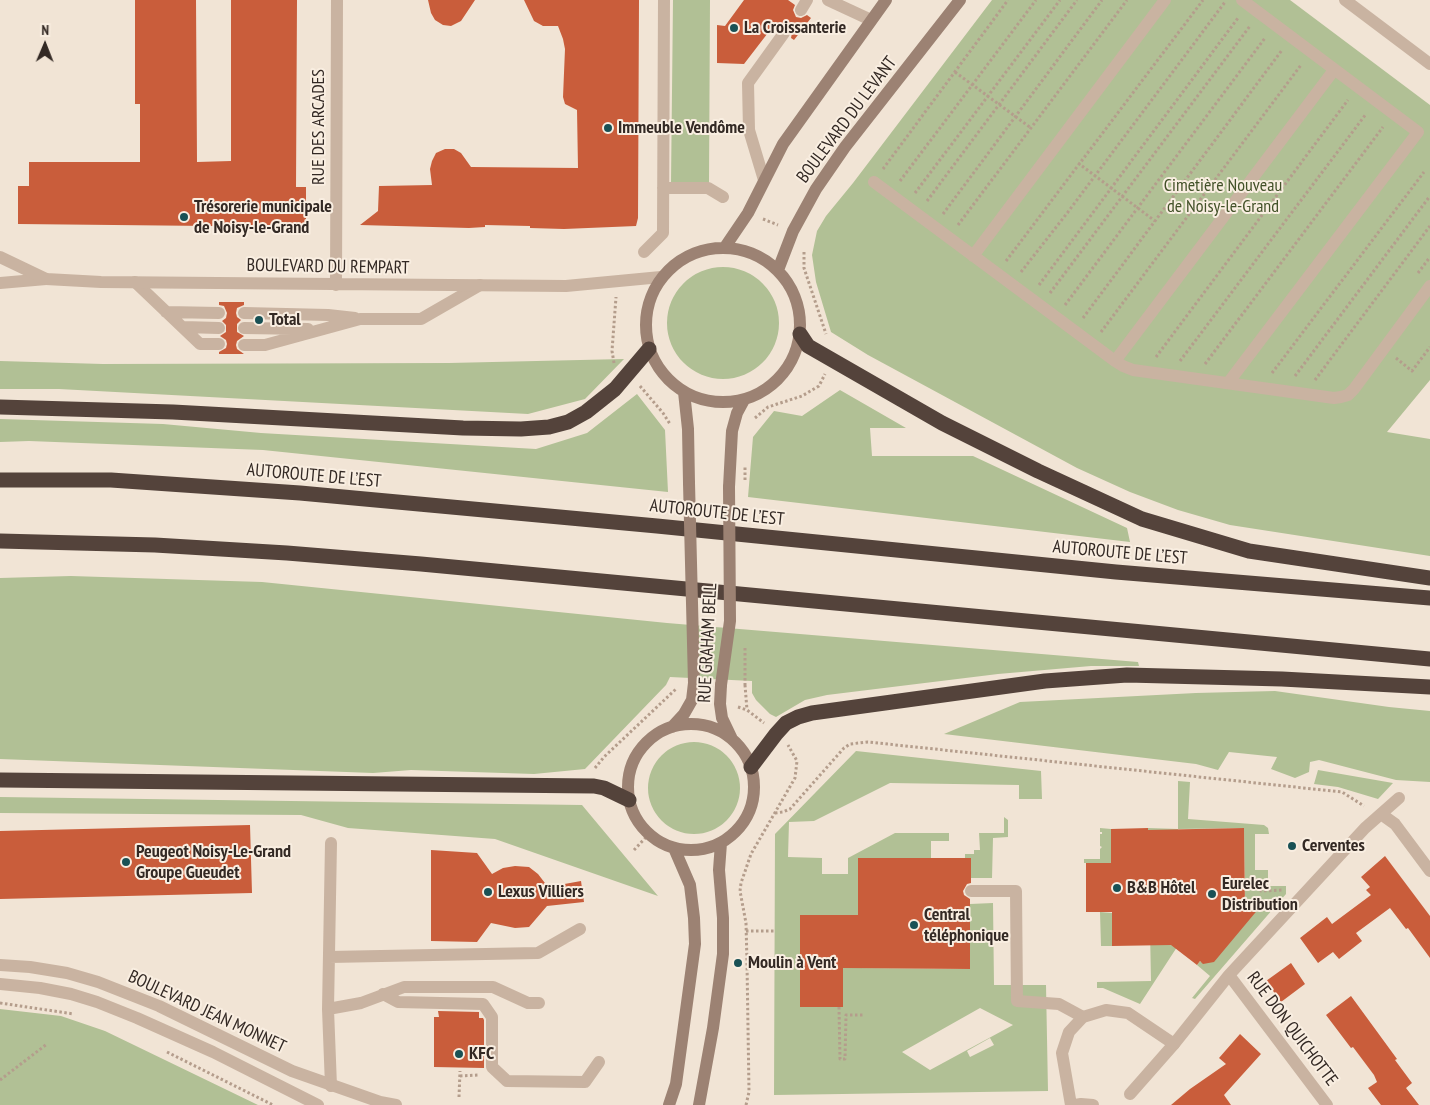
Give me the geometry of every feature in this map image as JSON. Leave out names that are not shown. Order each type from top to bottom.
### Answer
[{"type":"highway","points":[[800,334],[808,346],[942,423],[1038,471],[1142,519],[1248,551],[1430,578]]},
{"type":"highway","points":[[0,407],[164,412],[463,428],[521,429],[548,427],[568,422],[586,412],[615,389],[649,349]]},
{"type":"highway","name":"AUTOROUTE DE L’EST","points":[[0,480],[111,480],[300,493],[667,527],[1116,572],[1430,598]]},
{"type":"highway","points":[[0,541],[174,546],[421,564],[1430,659]]},
{"type":"highway","points":[[751,767],[776,734],[786,724],[798,717],[812,713],[1045,681],[1147,675],[1282,679],[1430,687]]},
{"type":"highway","points":[[0,780],[594,786],[604,788],[630,800]]},
{"type":"main road","name":"BOULEVARD DU LEVANT","points":[[725,247],[748,212],[783,144],[886,0]]},
{"type":"main road","name":"BOULEVARD DU LEVANT","points":[[778,270],[793,232],[816,189],[845,147],[960,0]]},
{"type":"main road","points":[[725,247],[744,250],[762,258],[778,270],[792,289],[800,311],[800,334],[794,356],[782,376],[764,390],[744,400],[723,403],[703,400],[684,392],[669,381],[657,366],[649,349],[645,324],[649,299],[661,276],[679,260],[701,250],[725,247]]},
{"type":"main road","name":"RUE GRAHAM BELL","points":[[672,727],[684,714],[692,700],[694,683],[688,429],[684,392]]},
{"type":"main road","name":"RUE GRAHAM BELL","points":[[732,739],[722,718],[720,704],[730,621],[729,487],[732,430],[737,413],[744,400]]},
{"type":"main road","name":"RUE GRAHAM BELL","points":[[688,724],[719,730],[732,739],[744,752],[751,767],[754,781],[754,796],[743,824],[733,835],[721,843],[706,849],[674,848],[658,841],[649,834],[635,816],[628,785],[637,755],[646,743],[672,727],[688,724]]},
{"type":"main road","points":[[699,1105],[713,1028],[723,954],[721,843]]},
{"type":"main road","points":[[670,1105],[676,1084],[695,944],[690,885],[674,848]]},
{"type":"street","name":"RUE DES ARCADES","points":[[336,285],[337,0]]},
{"type":"street","points":[[644,252],[663,234],[664,0]]},
{"type":"street","points":[[828,0],[871,20]]},
{"type":"street","points":[[972,256],[1165,0]]},
{"type":"street","points":[[1345,0],[1430,64]]},
{"type":"street","points":[[1228,383],[1418,132],[1245,2]]},
{"type":"street","points":[[764,180],[749,130],[748,82],[784,33]]},
{"type":"street","points":[[1115,361],[1334,70]]},
{"type":"street","points":[[874,182],[1092,345],[1123,366],[1144,371],[1334,398],[1348,395],[1430,286]]},
{"type":"street","points":[[663,188],[708,188],[722,197]]},
{"type":"street","name":"BOULEVARD DU REMPART","points":[[0,257],[46,279],[135,282],[566,286],[661,276]]},
{"type":"street","points":[[0,283],[46,279]]},
{"type":"street","points":[[135,282],[200,344],[219,344]]},
{"type":"street","points":[[244,313],[328,314],[360,319],[421,319],[480,286]]},
{"type":"street","points":[[166,312],[219,313]]},
{"type":"street","points":[[244,345],[265,345],[360,319]]},
{"type":"street","points":[[183,327],[219,328]]},
{"type":"street","points":[[244,328],[323,329]]},
{"type":"street","points":[[1130,1094],[1174,1044],[1229,975],[1358,835],[1399,798]]},
{"type":"street","points":[[1381,814],[1395,824],[1430,871]]},
{"type":"street","points":[[331,843],[328,1009],[331,1086]]},
{"type":"street","points":[[971,891],[1016,891],[1017,1001],[1059,1004],[1083,1018]]},
{"type":"street","points":[[329,957],[538,953],[580,929]]},
{"type":"street","name":"BOULEVARD JEAN MONNET","points":[[0,965],[30,967],[67,973],[124,991],[292,1071],[331,1086],[380,1102],[396,1105]]},
{"type":"street","name":"RUE DON QUICHOTTE","points":[[1229,975],[1327,1105]]},
{"type":"street","name":"BOULEVARD JEAN MONNET","points":[[0,984],[40,988],[98,1002],[213,1052],[318,1105]]},
{"type":"street","points":[[328,1009],[361,1003],[404,987],[493,987],[528,1003],[539,1003]]},
{"type":"street","points":[[382,994],[398,1002],[482,1004],[492,1017],[492,1067],[507,1081],[585,1082],[599,1062]]},
{"type":"street","points":[[1071,1105],[1062,1053],[1070,1032],[1083,1018],[1106,1010],[1128,1012],[1174,1044]]},
{"type":"street","points":[[1075,1105],[1093,1105]]},
{"type":"path","points":[[874,182],[1008,0]]},
{"type":"path","points":[[891,194],[1036,0]]},
{"type":"path","points":[[906,205],[1060,0]]},
{"type":"path","points":[[918,214],[1077,0]]},
{"type":"path","points":[[934,226],[1102,0]]},
{"type":"path","points":[[949,238],[1127,0]]},
{"type":"path","points":[[997,273],[1202,0]]},
{"type":"path","points":[[1012,285],[1226,0]]},
{"type":"path","points":[[1030,298],[1112,189],[1245,2]]},
{"type":"path","points":[[1041,306],[1260,14]]},
{"type":"path","points":[[1056,318],[1275,25]]},
{"type":"path","points":[[1074,331],[1292,38]]},
{"type":"path","points":[[1092,345],[1311,52]]},
{"type":"path","points":[[955,72],[1031,128]]},
{"type":"path","points":[[1144,371],[1358,88]]},
{"type":"path","points":[[1169,375],[1376,101]]},
{"type":"path","points":[[1194,378],[1393,114]]},
{"type":"path","points":[[1078,164],[1155,221]]},
{"type":"path","points":[[1260,388],[1424,172]]},
{"type":"path","points":[[1284,391],[1430,196]]},
{"type":"path","points":[[748,212],[793,232]]},
{"type":"path","points":[[1305,394],[1430,226]]},
{"type":"path","points":[[1395,358],[1412,371],[1430,347]]},
{"type":"path","points":[[745,685],[747,710],[769,728]]},
{"type":"path","points":[[594,773],[597,763],[672,693],[675,686]]},
{"type":"path","points":[[775,813],[790,809],[844,748],[850,744],[868,742],[1342,792],[1381,814]]},
{"type":"path","points":[[746,1105],[749,1092],[746,931],[745,913],[740,891],[751,854],[791,786],[796,772],[797,761],[786,743]]},
{"type":"path","points":[[634,850],[649,834]]},
{"type":"path","points":[[1245,880],[1261,880],[1261,891],[1286,890]]},
{"type":"path","points":[[746,931],[774,930]]},
{"type":"path","points":[[0,1003],[82,1017]]},
{"type":"path","points":[[839,1007],[840,1059],[845,1059],[846,1015],[863,1015]]},
{"type":"path","points":[[0,1080],[47,1044]]},
{"type":"path","points":[[167,1052],[273,1105]]},
{"type":"path","points":[[460,1071],[460,1097]]},
{"type":"green space","points":[[673,0],[710,0],[709,183],[671,183]]},
{"type":"green space","name":"Cimetière Nouveau de Noisy-le-Grand","points":[[992,0],[1290,0],[1430,105],[1430,380],[1387,432],[1430,439],[1430,556],[1230,525],[1178,510],[1130,492],[1077,468],[868,355],[831,332],[816,282],[812,255],[817,231],[826,216]]},
{"type":"green space","points":[[723,267],[734,268],[744,272],[762,284],[774,302],[778,312],[778,334],[774,344],[762,362],[744,374],[734,378],[723,379],[712,378],[702,374],[684,362],[672,344],[668,334],[667,323],[668,312],[672,302],[684,284],[702,272],[712,268]]},
{"type":"green space","points":[[624,359],[585,399],[528,414],[59,389],[0,389],[0,361],[103,364],[449,363]]},
{"type":"green space","points":[[840,390],[906,428],[870,428],[872,456],[973,456],[1127,528],[1130,542],[748,497],[753,437],[774,411],[802,416]]},
{"type":"green space","points":[[637,394],[665,430],[668,492],[263,450],[29,441],[0,442],[0,419],[163,424],[261,433],[536,449],[587,433]]},
{"type":"green space","points":[[71,576],[262,582],[667,623],[1138,662],[1139,666],[1091,666],[998,674],[827,695],[805,700],[776,717],[770,714],[756,700],[752,693],[752,681],[670,677],[666,685],[585,769],[534,774],[411,770],[373,773],[0,759],[0,578]]},
{"type":"green space","points":[[1275,691],[1430,711],[1430,782],[1396,780],[1319,760],[1310,762],[1309,772],[1295,778],[1271,769],[1277,757],[1229,752],[1218,770],[1196,764],[944,734],[1020,702]]},
{"type":"green space","points":[[694,742],[712,745],[727,755],[737,770],[740,788],[737,806],[727,821],[712,831],[694,834],[676,831],[661,821],[651,806],[648,788],[651,770],[661,755],[676,745]]},
{"type":"green space","points":[[856,751],[1041,771],[1042,799],[1019,799],[1019,785],[890,783],[814,821],[789,822],[788,857],[822,858],[822,874],[848,874],[848,858],[895,833],[949,833],[949,841],[931,841],[931,858],[858,858],[858,937],[842,936],[842,915],[800,915],[800,1007],[842,958],[858,968],[970,969],[970,904],[993,903],[994,985],[1046,985],[1048,1091],[774,1095],[775,834]],"holes":[[[980,1008],[1013,1025],[930,1070],[902,1052]],[[990,1038],[994,1045],[970,1057],[967,1051]]]},
{"type":"green space","points":[[1318,770],[1393,783],[1378,799],[1338,787],[1314,784]]},
{"type":"green space","points":[[1178,781],[1190,782],[1188,819],[1264,825],[1268,828],[1269,834],[1255,834],[1255,870],[1268,870],[1268,886],[1286,886],[1286,894],[1195,999],[1192,998],[1210,976],[1197,965],[1245,907],[1244,828],[1178,829]]},
{"type":"green space","points":[[0,797],[582,805],[658,896],[495,839],[348,828],[301,815],[0,813]]},
{"type":"green space","points":[[1004,817],[1008,820],[1008,837],[993,838],[992,878],[971,878],[965,854],[974,854],[974,850],[980,850],[979,833],[1004,833]]},
{"type":"green space","points":[[1100,828],[1111,829],[1111,863],[1084,863],[1084,859],[1100,859],[1100,849],[1102,847],[1100,846],[1100,834],[1102,832],[1100,832]]},
{"type":"green space","points":[[1148,828],[1178,829],[1179,944],[1140,1004],[1103,988],[1097,988],[1097,982],[1151,981]]},
{"type":"green space","points":[[1100,912],[1112,913],[1112,946],[1101,946]]},
{"type":"green space","points":[[0,1009],[61,1016],[105,1031],[258,1105],[0,1105]]},
{"type":"building","points":[[135,0],[196,0],[197,162],[231,161],[231,0],[297,0],[296,187],[306,187],[306,227],[18,224],[18,186],[29,186],[29,162],[140,162],[140,104],[135,104]]},
{"type":"building","points":[[428,0],[475,0],[461,21],[451,26],[443,25],[435,20]]},
{"type":"building","name":"Immeuble Vendôme","points":[[524,0],[639,0],[638,218],[636,226],[564,229],[485,225],[485,227],[469,228],[360,225],[378,211],[379,186],[432,185],[430,169],[432,161],[436,153],[445,149],[454,149],[461,153],[471,167],[578,168],[577,110],[565,104],[563,97],[565,49],[563,39],[558,26],[543,26],[534,21]]},
{"type":"building","points":[[744,0],[788,0],[795,5],[793,10],[796,17],[801,18],[807,15],[811,18],[794,40],[791,38],[792,33],[789,27],[784,25],[778,28],[774,25],[744,64],[717,63],[717,25],[725,26]]},
{"type":"building","points":[[219,302],[244,302],[244,305],[237,308],[236,313],[237,317],[241,320],[237,324],[237,332],[244,336],[237,341],[236,345],[237,349],[244,354],[219,354],[219,352],[226,348],[227,344],[226,340],[220,336],[226,332],[226,325],[222,321],[226,318],[227,313],[224,306],[219,305]]},
{"type":"building","name":"Peugeot Noisy-Le-Grand Groupe Gueudet","points":[[250,825],[252,893],[0,899],[0,831]]},
{"type":"building","points":[[1148,828],[1148,830],[1244,828],[1245,907],[1260,907],[1214,962],[1203,964],[1200,961],[1197,965],[1171,945],[1112,946],[1112,912],[1086,912],[1086,863],[1111,863],[1111,829]]},
{"type":"building","name":"Lexus Villiers","points":[[431,850],[477,853],[492,874],[503,868],[515,866],[529,867],[538,874],[548,887],[581,881],[584,902],[547,906],[529,927],[515,928],[491,923],[477,942],[431,941]]},
{"type":"building","points":[[1385,856],[1430,916],[1430,958],[1408,928],[1406,929],[1390,908],[1356,933],[1362,941],[1339,959],[1333,952],[1318,963],[1300,938],[1327,917],[1332,924],[1371,895],[1366,890],[1370,887],[1361,877]]},
{"type":"building","name":"Central téléphonique","points":[[858,858],[971,858],[971,883],[967,884],[963,891],[964,895],[970,899],[970,969],[843,968],[843,1007],[800,1007],[800,915],[858,915]]},
{"type":"building","points":[[1291,963],[1305,984],[1281,1002],[1266,981]]},
{"type":"building","points":[[1351,996],[1412,1083],[1406,1088],[1419,1105],[1381,1105],[1368,1088],[1377,1082],[1374,1075],[1326,1015]]},
{"type":"building","name":"KFC","points":[[438,1011],[479,1012],[479,1018],[484,1020],[484,1068],[434,1067],[434,1017],[439,1017]]},
{"type":"building","points":[[1240,1034],[1261,1054],[1224,1095],[1231,1105],[1171,1105],[1226,1064],[1219,1058]]},
{"type":"place","name":"La Croissanterie","points":[[734,28]]},
{"type":"place","name":"Immeuble Vendôme","points":[[608,128]]},
{"type":"place","name":"Trésorerie municipale de Noisy-le-Grand","points":[[184,217]]},
{"type":"place","name":"Total","points":[[259,320]]},
{"type":"place","name":"Cerventes","points":[[1292,846]]},
{"type":"place","name":"Peugeot Noisy-Le-Grand Groupe Gueudet","points":[[126,862]]},
{"type":"place","name":"B&B Hôtel","points":[[1117,888]]},
{"type":"place","name":"Lexus Villiers","points":[[488,892]]},
{"type":"place","name":"Eurelec Distribution","points":[[1212,894]]},
{"type":"place","name":"Central téléphonique","points":[[914,925]]},
{"type":"place","name":"Moulin à Vent","points":[[738,963]]},
{"type":"place","name":"KFC","points":[[459,1054]]}]
